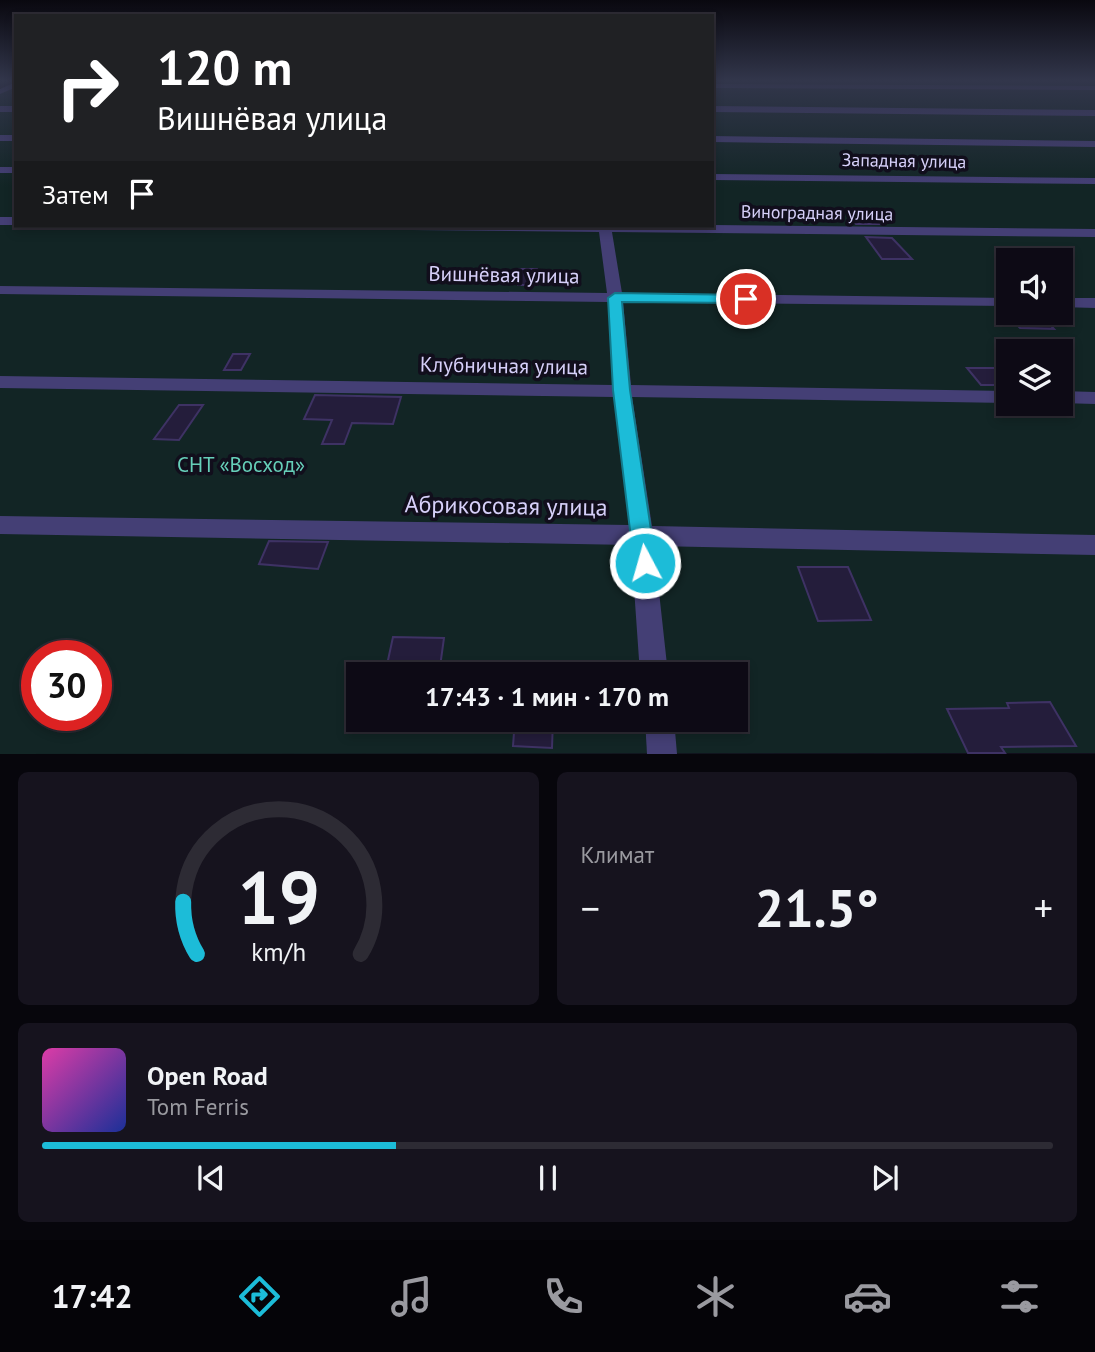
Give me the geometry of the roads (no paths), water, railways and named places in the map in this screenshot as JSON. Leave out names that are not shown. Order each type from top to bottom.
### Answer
[{"type":"street","points":[[714,139],[1095,144]]},
{"type":"street","name":"Западная улица","points":[[714,177],[1095,181]]},
{"type":"street","points":[[605,228],[615,298],[621,390],[642,536],[653,662]]},
{"type":"street","name":"Виноградная улица","points":[[687,228],[1095,233]]},
{"type":"street","name":"Вишнёвая улица","points":[[0,290],[996,302]]},
{"type":"street","points":[[1073,302],[1095,303]]},
{"type":"street","name":"Клубничная улица","points":[[0,382],[996,397]]},
{"type":"street","points":[[1073,397],[1095,398]]},
{"type":"street","name":"Абрикосовая улица","points":[[0,525],[1095,545]]},
{"type":"street","points":[[660,732],[662,754]]},
{"type":"park label","name":"СНТ «Восход»","points":[[241,465]]}]
